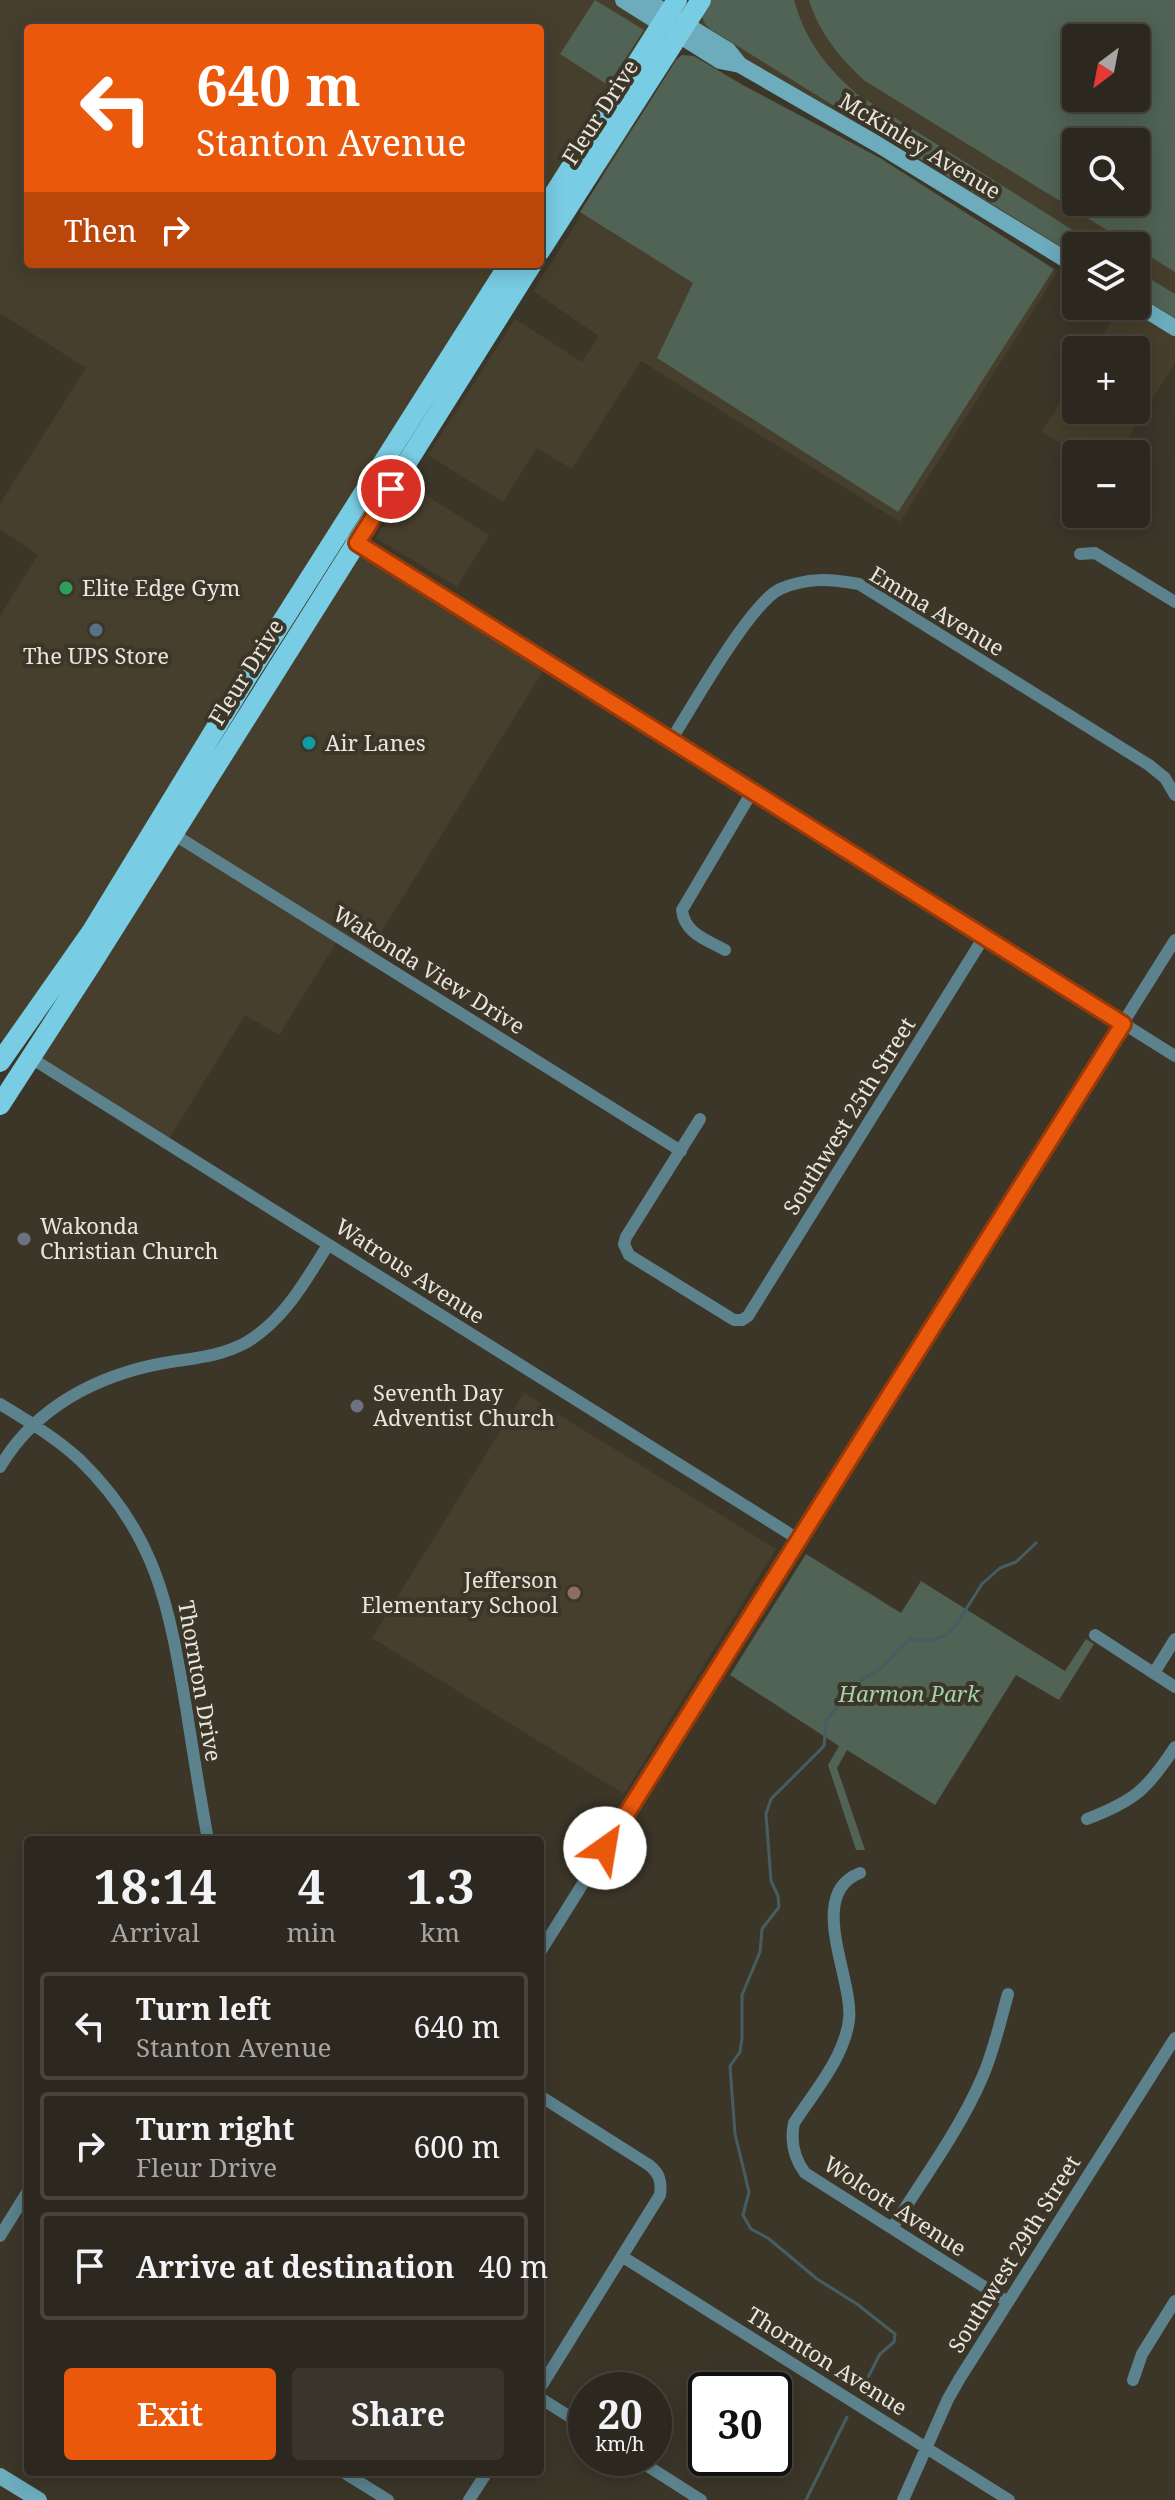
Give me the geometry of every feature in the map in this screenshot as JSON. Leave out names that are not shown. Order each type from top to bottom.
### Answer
[{"type":"main road","name":"McKinley Avenue","points":[[623,0],[674,19]]},
{"type":"main road","name":"McKinley Avenue","points":[[646,0],[674,19],[720,61],[740,65],[877,144],[1062,257]]},
{"type":"main road","name":"Fleur Drive","points":[[544,210],[674,19],[701,0]]},
{"type":"main road","name":"Fleur Drive","points":[[544,244],[674,19]]},
{"type":"main road","name":"Fleur Drive","points":[[0,1105],[31,1058],[339,532],[506,268]]},
{"type":"main road","name":"Fleur Drive","points":[[3,1049],[165,829],[357,543],[529,268]]},
{"type":"main road","points":[[1150,313],[1175,328]]},
{"type":"main road","name":"Watrous Avenue","points":[[3,1049],[31,1058]]},
{"type":"main road","points":[[0,2476],[39,2500]]},
{"type":"street","points":[[339,532],[1175,1056]]},
{"type":"street","points":[[1080,554],[1095,553],[1175,602]]},
{"type":"street","name":"Emma Avenue","points":[[671,740],[746,621],[777,590],[824,578],[859,584],[1149,765],[1165,778],[1175,795]]},
{"type":"street","points":[[725,950],[688,929],[682,910],[752,792]]},
{"type":"street","name":"Wakonda View Drive","points":[[165,829],[681,1151]]},
{"type":"street","name":"Southwest 25th Street","points":[[681,1151],[624,1244],[629,1255],[734,1320],[742,1320],[748,1316],[984,937]]},
{"type":"street","points":[[544,1946],[1175,940]]},
{"type":"street","name":"Watrous Avenue","points":[[31,1058],[798,1539]]},
{"type":"street","points":[[681,1151],[700,1119]]},
{"type":"street","points":[[0,1467],[33,1424],[67,1398],[116,1375],[142,1367],[207,1358],[250,1340],[286,1309],[328,1245]]},
{"type":"street","name":"Thornton Drive","points":[[0,1404],[65,1448],[102,1484],[122,1510],[154,1568],[173,1632],[207,1836]]},
{"type":"street","points":[[1095,1635],[1175,1687]]},
{"type":"street","points":[[1154,1673],[1175,1639]]},
{"type":"street","points":[[1087,1819],[1136,1796],[1152,1781],[1175,1747]]},
{"type":"street","name":"Wolcott Avenue","points":[[860,1873],[849,1877],[843,1884],[833,1911],[849,1999],[845,2037],[838,2055],[794,2123],[793,2150],[805,2173],[1008,2302]]},
{"type":"street","points":[[892,2228],[983,2077],[1008,1994]]},
{"type":"street","name":"Southwest 29th Street","points":[[903,2500],[954,2388],[1175,2038]]},
{"type":"street","points":[[544,2099],[649,2165],[660,2178],[660,2195],[544,2382]]},
{"type":"street","points":[[0,2236],[24,2197]]},
{"type":"street","name":"Thornton Avenue","points":[[623,2257],[1009,2500]]},
{"type":"street","points":[[1133,2380],[1142,2354],[1175,2301]]},
{"type":"street","points":[[544,2401],[568,2416]]},
{"type":"street","points":[[349,2476],[388,2500]]},
{"type":"street","points":[[469,2500],[484,2476]]},
{"type":"street","points":[[663,2476],[701,2500]]},
{"type":"shaded area","points":[[0,0],[677,0],[544,210],[544,24],[24,24],[24,268],[506,268],[10,1045],[0,1039],[0,616],[38,555],[0,529],[0,504],[86,368],[0,313]]},
{"type":"shaded area","points":[[701,0],[1175,0],[1175,363],[1150,403],[1150,336],[1102,336],[1112,320],[1150,320],[1150,232],[1062,232],[1062,259],[681,31]]},
{"type":"shaded area","points":[[642,116],[879,161],[1058,271],[900,522],[641,361],[572,469],[537,448],[503,502],[428,455],[515,319],[582,362],[599,336],[533,291],[579,219],[621,140]]},
{"type":"shaded area","points":[[1062,400],[1062,424],[1137,424],[1127,440],[1062,440],[1062,444],[1042,432]]},
{"type":"shaded area","points":[[408,484],[489,535],[457,587],[376,538]]},
{"type":"shaded area","points":[[357,543],[548,663],[367,955],[339,938],[279,1035],[245,1015],[166,1144],[31,1058]]},
{"type":"shaded area","name":"Jefferson Elementary School","points":[[524,1393],[776,1549],[624,1794],[372,1638]]},
{"type":"green space","points":[[595,0],[644,30],[608,85],[560,54]]},
{"type":"green space","points":[[708,0],[794,0],[804,28],[818,52],[857,94],[1076,232],[1062,232],[1062,247],[710,29],[701,14]]},
{"type":"green space","points":[[809,0],[1175,0],[1175,272],[1150,257],[1150,232],[1110,232],[1084,216],[1150,216],[1150,128],[1062,128],[1062,202],[865,81],[831,44]]},
{"type":"green space","points":[[682,55],[694,56],[880,158],[1054,269],[898,512],[657,358],[693,283],[580,212]]},
{"type":"green space","points":[[1150,279],[1175,294],[1175,318],[1150,303]]},
{"type":"green space","name":"Harmon Park","points":[[806,1554],[901,1613],[921,1581],[1065,1671],[1086,1639],[1094,1644],[1059,1700],[1016,1675],[935,1805],[847,1750],[837,1768],[865,1850],[856,1850],[828,1765],[839,1746],[730,1675]]},
{"type":"waterway","points":[[861,2391],[880,2354],[894,2342],[895,2334],[857,2304],[817,2279],[768,2238],[751,2229],[743,2215],[749,2192],[735,2134],[730,2066],[740,2052],[742,1995],[760,1952],[762,1929],[779,1907],[771,1881],[766,1814],[771,1799],[824,1746],[826,1720],[863,1679],[880,1669],[909,1639],[927,1641],[944,1636],[954,1628],[982,1584],[1000,1568],[1016,1562],[1036,1543]]},
{"type":"waterway","points":[[806,2500],[847,2417]]},
{"type":"place","name":"Elite Edge Gym","points":[[66,588]]},
{"type":"place","name":"The UPS Store","points":[[96,630]]},
{"type":"place","name":"Air Lanes","points":[[309,743]]},
{"type":"place","name":"Wakonda Christian Church","points":[[24,1239]]},
{"type":"place","name":"Seventh Day Adventist Church","points":[[357,1406]]},
{"type":"place","name":"Jefferson Elementary School","points":[[574,1593]]},
{"type":"route","points":[[391,489],[357,543],[1123,1024],[605,1848]]}]
